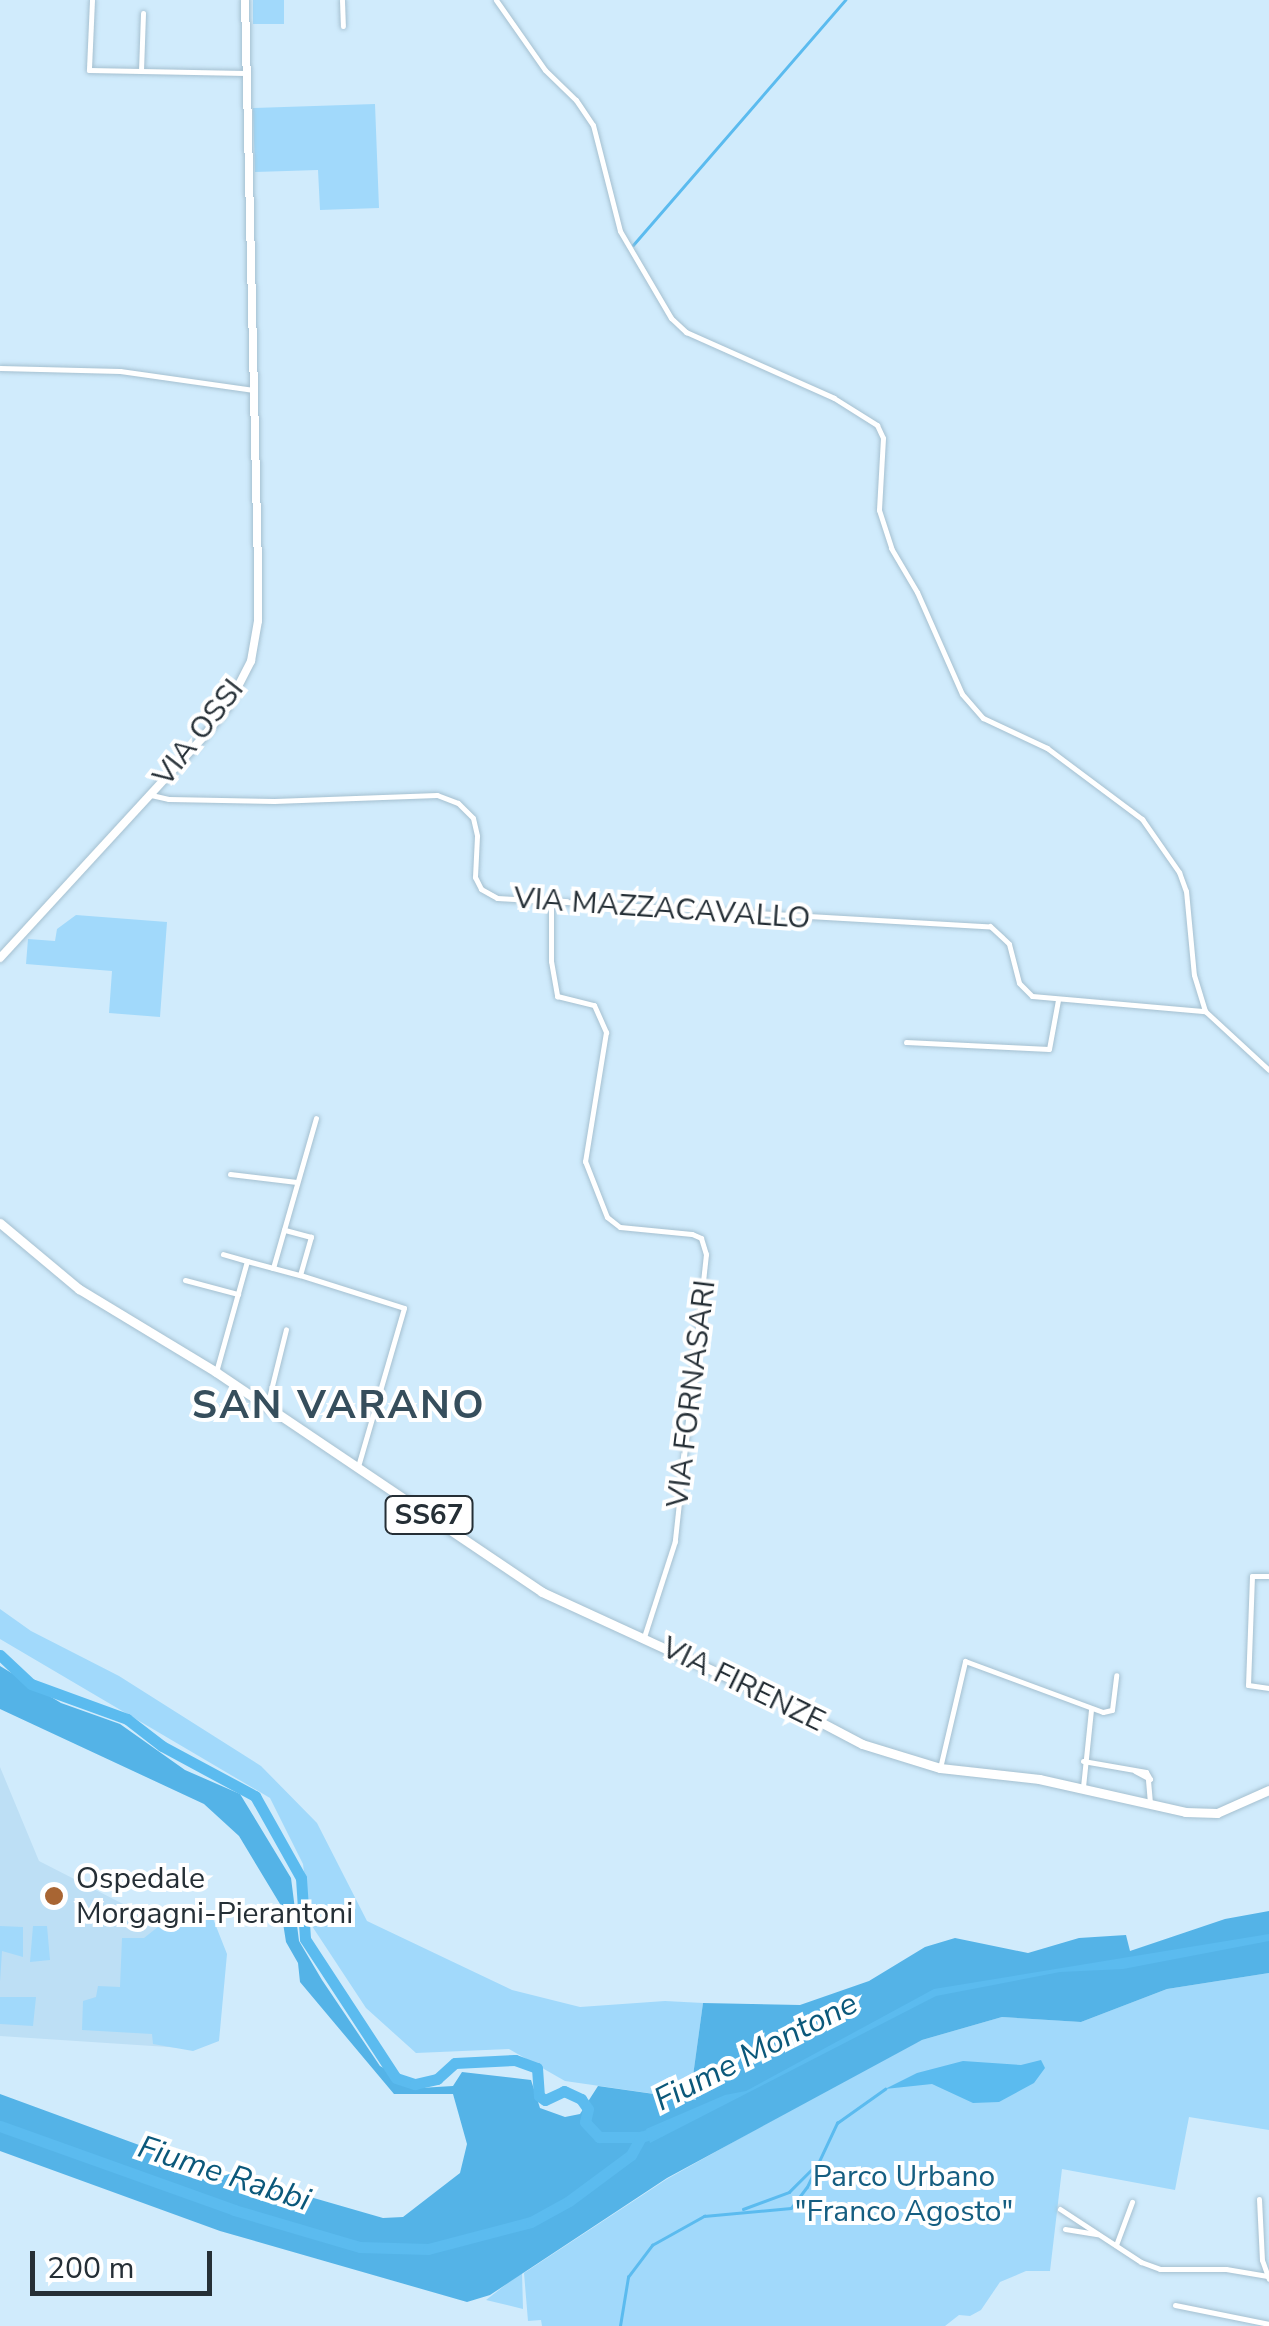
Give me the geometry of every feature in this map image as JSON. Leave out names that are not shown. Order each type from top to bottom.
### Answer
[{"type":"main road","name":"VIA FIRENZE","points":[[0,1222],[79,1289],[216,1372],[542,1592],[889,1754],[940,1768],[1070,1786],[1186,1812],[1217,1813],[1269,1790]]},
{"type":"street","points":[[92,0],[89,70],[246,73]]},
{"type":"street","name":"VIA OSSI","points":[[0,956],[227,708],[252,661],[258,620],[245,0],[236,0]]},
{"type":"street","points":[[342,0],[343,26]]},
{"type":"street","points":[[496,0],[545,70],[576,100],[593,125],[620,231],[671,318],[686,332],[834,398],[877,425],[883,438],[878,510],[891,548],[917,592],[962,694],[983,718],[1047,748],[1142,820],[1179,872],[1186,891],[1194,975],[1204,1011],[1269,1070]]},
{"type":"street","points":[[141,71],[143,13]]},
{"type":"street","points":[[0,368],[120,370],[254,390]]},
{"type":"street","name":"VIA MAZZACAVALLO","points":[[151,794],[169,799],[274,801],[437,795],[458,803],[473,818],[477,836],[474,877],[480,889],[498,898],[990,926],[1010,944],[1019,983],[1032,996],[1204,1011]]},
{"type":"street","name":"VIA FORNASARI","points":[[551,903],[551,961],[556,996],[594,1005],[606,1032],[585,1162],[607,1217],[620,1227],[692,1234],[701,1238],[706,1254],[675,1541],[644,1637]]},
{"type":"street","points":[[906,1042],[1050,1049],[1058,1000]]},
{"type":"street","points":[[273,1268],[316,1118]]},
{"type":"street","points":[[230,1174],[298,1182]]},
{"type":"street","points":[[284,1230],[310,1237],[300,1276]]},
{"type":"street","points":[[223,1254],[404,1308],[358,1466]]},
{"type":"street","points":[[216,1372],[248,1261]]},
{"type":"street","points":[[185,1280],[238,1294]]},
{"type":"street","points":[[267,1406],[286,1329]]},
{"type":"street","points":[[1269,1576],[1252,1576],[1248,1685],[1269,1688]]},
{"type":"street","points":[[940,1768],[965,1661],[1091,1709],[1112,1710],[1116,1676]]},
{"type":"street","points":[[1070,1786],[1084,1761],[1091,1709]]},
{"type":"street","points":[[1084,1761],[1135,1771],[1148,1780],[1152,1804]]},
{"type":"street","points":[[1081,1772],[1085,1789]]},
{"type":"street","points":[[1060,2209],[1160,2270],[1226,2269],[1268,2277],[1259,2199]]},
{"type":"street","points":[[1116,2244],[1132,2202]]},
{"type":"street","points":[[1065,2229],[1101,2234]]},
{"type":"street","points":[[1175,2305],[1269,2324]]},
{"type":"shaded area","points":[[0,1666],[61,1703],[120,1724],[185,1770],[240,1794],[291,1878],[299,1941],[322,1980],[380,2066],[420,2088],[453,2086],[462,2072],[531,2080],[540,2108],[565,2117],[580,2114],[598,2086],[696,2100],[693,2076],[703,2003],[800,2005],[869,1981],[925,1947],[955,1938],[1028,1953],[1079,1938],[1126,1935],[1130,1951],[1225,1919],[1269,1911],[1269,1973],[1167,1989],[1081,2022],[1002,2017],[922,2040],[667,2178],[490,2295],[467,2302],[220,2231],[0,2151],[0,2094],[169,2156],[383,2218],[403,2217],[460,2173],[467,2144],[453,2094],[394,2094],[300,1982],[298,1963],[286,1942],[280,1904],[239,1836],[204,1804],[0,1709]]},
{"type":"shaded area","name":"Ospedale Morgagni-Pierantoni","points":[[0,1767],[39,1861],[176,1931],[183,2048],[0,2036]]},
{"type":"shaded area","points":[[1269,1934],[1269,1941],[1123,1969],[1060,1972],[936,1996],[650,2143],[646,2129],[725,2095],[746,2091],[934,1989]]},
{"type":"shaded area","points":[[1041,2060],[1045,2068],[1034,2083],[999,2102],[973,2103],[932,2084],[885,2089],[917,2073],[963,2061],[1021,2065]]},
{"type":"green space","points":[[253,0],[284,0],[284,24],[253,24]]},
{"type":"green space","points":[[375,104],[379,208],[320,210],[318,170],[255,172],[253,108]]},
{"type":"green space","points":[[76,915],[167,922],[160,1017],[109,1013],[112,971],[26,964],[28,939],[55,941],[57,929]]},
{"type":"green space","points":[[0,1609],[31,1631],[119,1676],[261,1766],[317,1823],[367,1921],[512,1990],[580,2007],[665,2001],[703,2003],[693,2076],[697,2100],[565,2081],[509,2049],[416,2053],[366,2008],[310,1923],[303,1864],[270,1798],[0,1639]]},
{"type":"green space","points":[[178,1911],[212,1916],[227,1954],[219,2041],[193,2051],[153,2044],[152,2034],[82,2030],[83,2001],[96,1997],[98,1986],[120,1987],[122,1938],[144,1938]]},
{"type":"green space","points":[[0,1926],[23,1927],[23,1957],[2,1951],[0,1982]]},
{"type":"green space","points":[[33,1926],[47,1926],[50,1960],[30,1962]]},
{"type":"green space","name":"Parco Urbano \"Franco Agosto\"","points":[[1269,1973],[1269,2130],[1189,2117],[1175,2190],[1062,2169],[1050,2271],[1026,2271],[1000,2282],[981,2310],[970,2316],[959,2315],[945,2326],[542,2326],[541,2320],[528,2321],[524,2273],[667,2179],[889,2055],[922,2040],[1002,2017],[1081,2022],[1167,1989]]},
{"type":"green space","points":[[0,1997],[36,1997],[33,2026],[0,2024]]},
{"type":"green space","points":[[522,2272],[523,2309],[486,2300]]},
{"type":"waterway","points":[[633,245],[845,0]]},
{"type":"waterway","name":"Fiume Montone","points":[[0,1655],[31,1684],[127,1719],[162,1746],[255,1796],[301,1878],[305,1939],[396,2078],[415,2084],[437,2079],[455,2063],[515,2060],[537,2068],[539,2096],[545,2100],[564,2091],[581,2099],[588,2109],[585,2122],[599,2137],[641,2137],[660,2131]]},
{"type":"waterway","points":[[620,2326],[628,2277],[652,2245],[704,2216],[791,2208],[807,2187],[837,2123],[885,2089]]},
{"type":"waterway","name":"Fiume Rabbi","points":[[0,2126],[234,2210],[360,2247],[428,2249],[531,2222],[569,2201],[631,2155],[641,2137]]},
{"type":"waterway","points":[[743,2209],[789,2192],[812,2169]]},
{"type":"place","name":"Ospedale Morgagni-Pierantoni","points":[[54,1896]]},
{"type":"district","name":"SAN VARANO","points":[[339,1405]]}]
